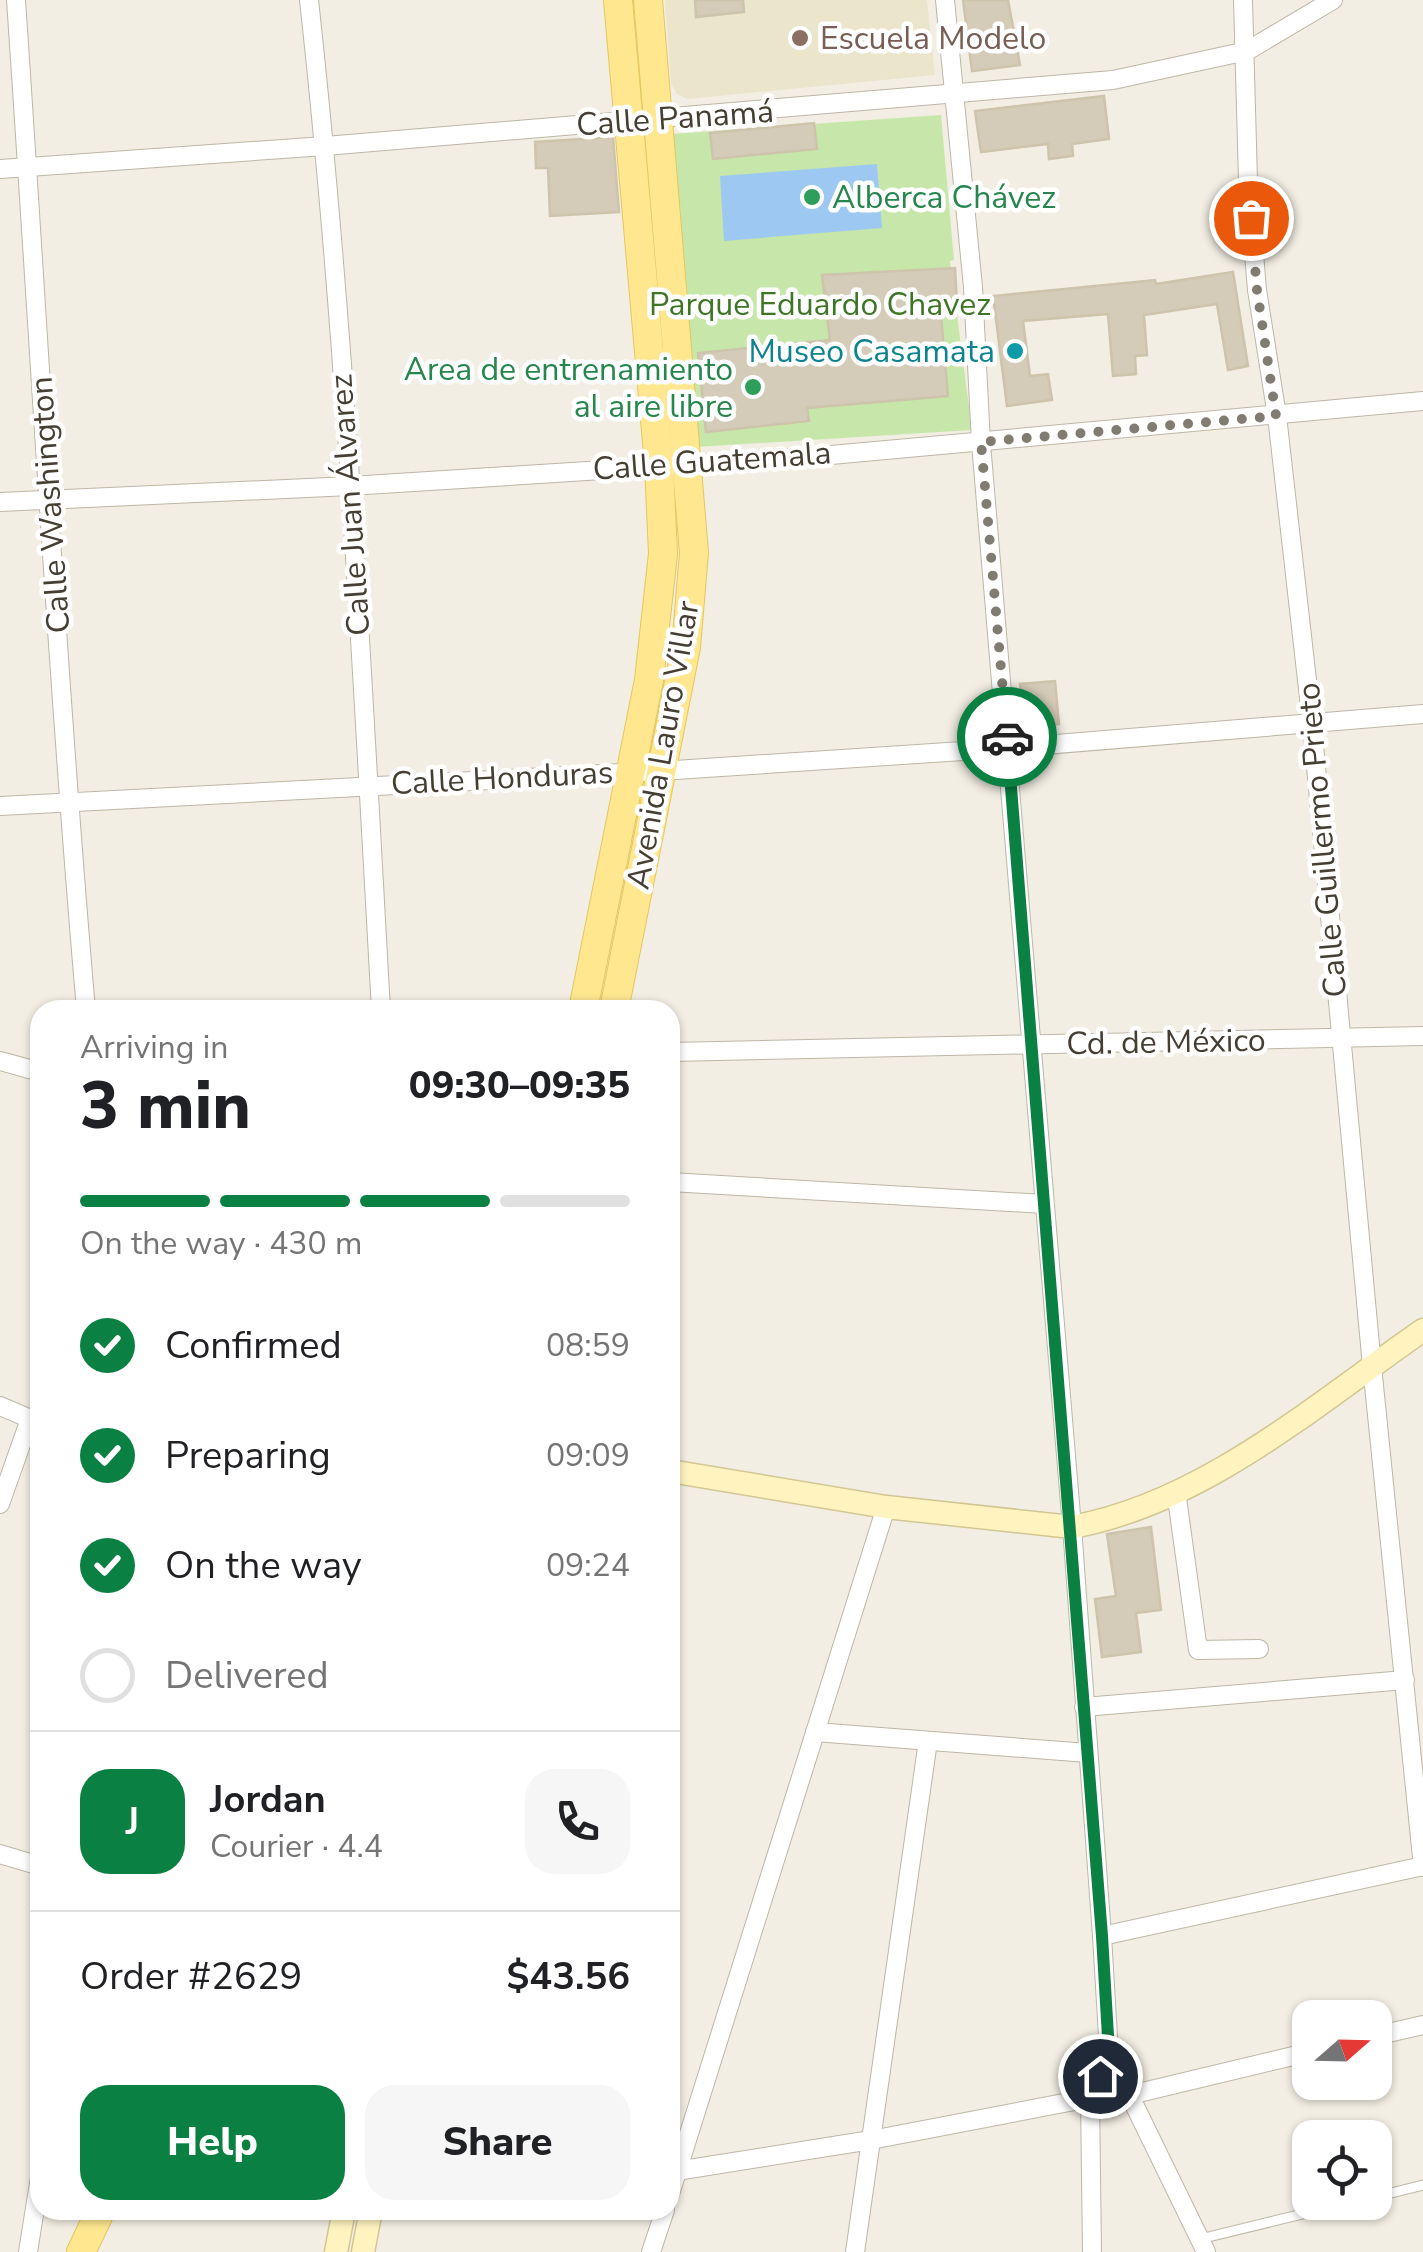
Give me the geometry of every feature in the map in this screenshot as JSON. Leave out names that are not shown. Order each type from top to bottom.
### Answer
[{"type":"main road","name":"Avenida Lauro Villar","points":[[616,1000],[688,628],[694,553],[673,464],[629,121],[618,0]]},
{"type":"main road","name":"Avenida Lauro Villar","points":[[586,1000],[652,663],[673,464],[659,119],[648,0]]},
{"type":"main road","points":[[81,2252],[96,2220]]},
{"type":"street","name":"Calle Washington","points":[[16,0],[68,803],[85,1000]]},
{"type":"street","name":"Calle Juan Álvarez","points":[[310,0],[350,486],[380,1000]]},
{"type":"street","points":[[945,0],[973,287],[981,442],[1072,1527],[1109,2053],[1203,2246]]},
{"type":"street","name":"Calle Guillermo Prieto","points":[[1243,0],[1248,181],[1257,290],[1276,416],[1312,724],[1423,1866]]},
{"type":"street","name":"Calle Panamá","points":[[0,169],[953,96],[1112,80],[1247,51],[1333,0]]},
{"type":"street","name":"Calle Guatemala","points":[[0,502],[350,486],[673,464],[981,442],[1423,402]]},
{"type":"street","name":"Calle Honduras","points":[[0,806],[660,771],[1423,714]]},
{"type":"street","name":"Cd. de México","points":[[680,1052],[1423,1036]]},
{"type":"street","points":[[0,1061],[30,1069]]},
{"type":"street","points":[[680,1183],[1044,1204]]},
{"type":"street","points":[[680,1473],[886,1507],[1072,1527],[1176,1491],[1249,1451],[1423,1330]]},
{"type":"street","points":[[0,1406],[30,1419]]},
{"type":"street","points":[[0,1504],[30,1433]]},
{"type":"street","points":[[1176,1491],[1198,1650],[1258,1649]]},
{"type":"street","points":[[680,2153],[886,1507]]},
{"type":"street","points":[[1084,1706],[1405,1680]]},
{"type":"street","points":[[814,1732],[1088,1753]]},
{"type":"street","points":[[855,2252],[928,1741]]},
{"type":"street","points":[[0,1854],[30,1863]]},
{"type":"street","points":[[1102,1936],[1423,1866]]},
{"type":"street","points":[[1392,2032],[1423,2024]]},
{"type":"street","points":[[1092,2252],[1090,2098],[1109,2053]]},
{"type":"street","points":[[680,2171],[1090,2098],[1130,2095],[1292,2056]]},
{"type":"street","points":[[28,2252],[33,2220]]},
{"type":"street","points":[[336,2252],[342,2220]]},
{"type":"street","points":[[363,2252],[369,2220]]},
{"type":"street","points":[[650,2252],[661,2220]]},
{"type":"lane","points":[[1392,2193],[1423,2185]]},
{"type":"lane","points":[[1203,2246],[1292,2220]]},
{"type":"shaded area","name":"Escuela Modelo","points":[[665,0],[927,0],[935,75],[687,99],[677,94],[671,83]]},
{"type":"green space","name":"Parque Eduardo Chavez","points":[[941,115],[954,260],[950,261],[972,430],[695,447],[671,134]]},
{"type":"water","points":[[877,164],[882,228],[724,241],[720,176]]},
{"type":"building","points":[[695,0],[743,0],[744,12],[696,17]]},
{"type":"building","points":[[963,0],[1008,0],[1020,65],[972,71]]},
{"type":"building","points":[[1104,96],[1109,139],[1072,144],[1073,156],[1049,159],[1048,144],[981,152],[975,111]]},
{"type":"building","points":[[814,123],[817,149],[713,159],[710,133]]},
{"type":"building","points":[[613,137],[619,212],[550,216],[548,168],[536,168],[535,142]]},
{"type":"building","points":[[955,268],[957,303],[940,304],[948,396],[807,408],[809,421],[706,432],[698,353],[830,340],[822,275]]},
{"type":"building","points":[[1233,272],[1248,366],[1228,370],[1217,304],[1144,315],[1147,355],[1135,356],[1136,374],[1113,376],[1108,314],[1023,321],[1030,376],[1048,374],[1052,400],[1007,406],[993,296],[1155,280],[1156,284]]},
{"type":"building","points":[[1055,681],[1059,724],[1024,727],[1020,684]]},
{"type":"building","points":[[1151,1527],[1161,1610],[1136,1613],[1141,1652],[1102,1657],[1095,1599],[1116,1596],[1107,1534]]},
{"type":"way so far","points":[[1007,737],[981,442],[1276,416],[1257,290],[1251,218]]},
{"type":"place","name":"Escuela Modelo","points":[[800,38]]},
{"type":"place","name":"Alberca Chávez","points":[[812,197]]},
{"type":"place","name":"Museo Casamata","points":[[1015,351]]},
{"type":"place","name":"Area de entrenamiento al aire libre","points":[[753,387]]},
{"type":"route","points":[[1007,737],[1102,1936],[1109,2053],[1100,2076]]}]
